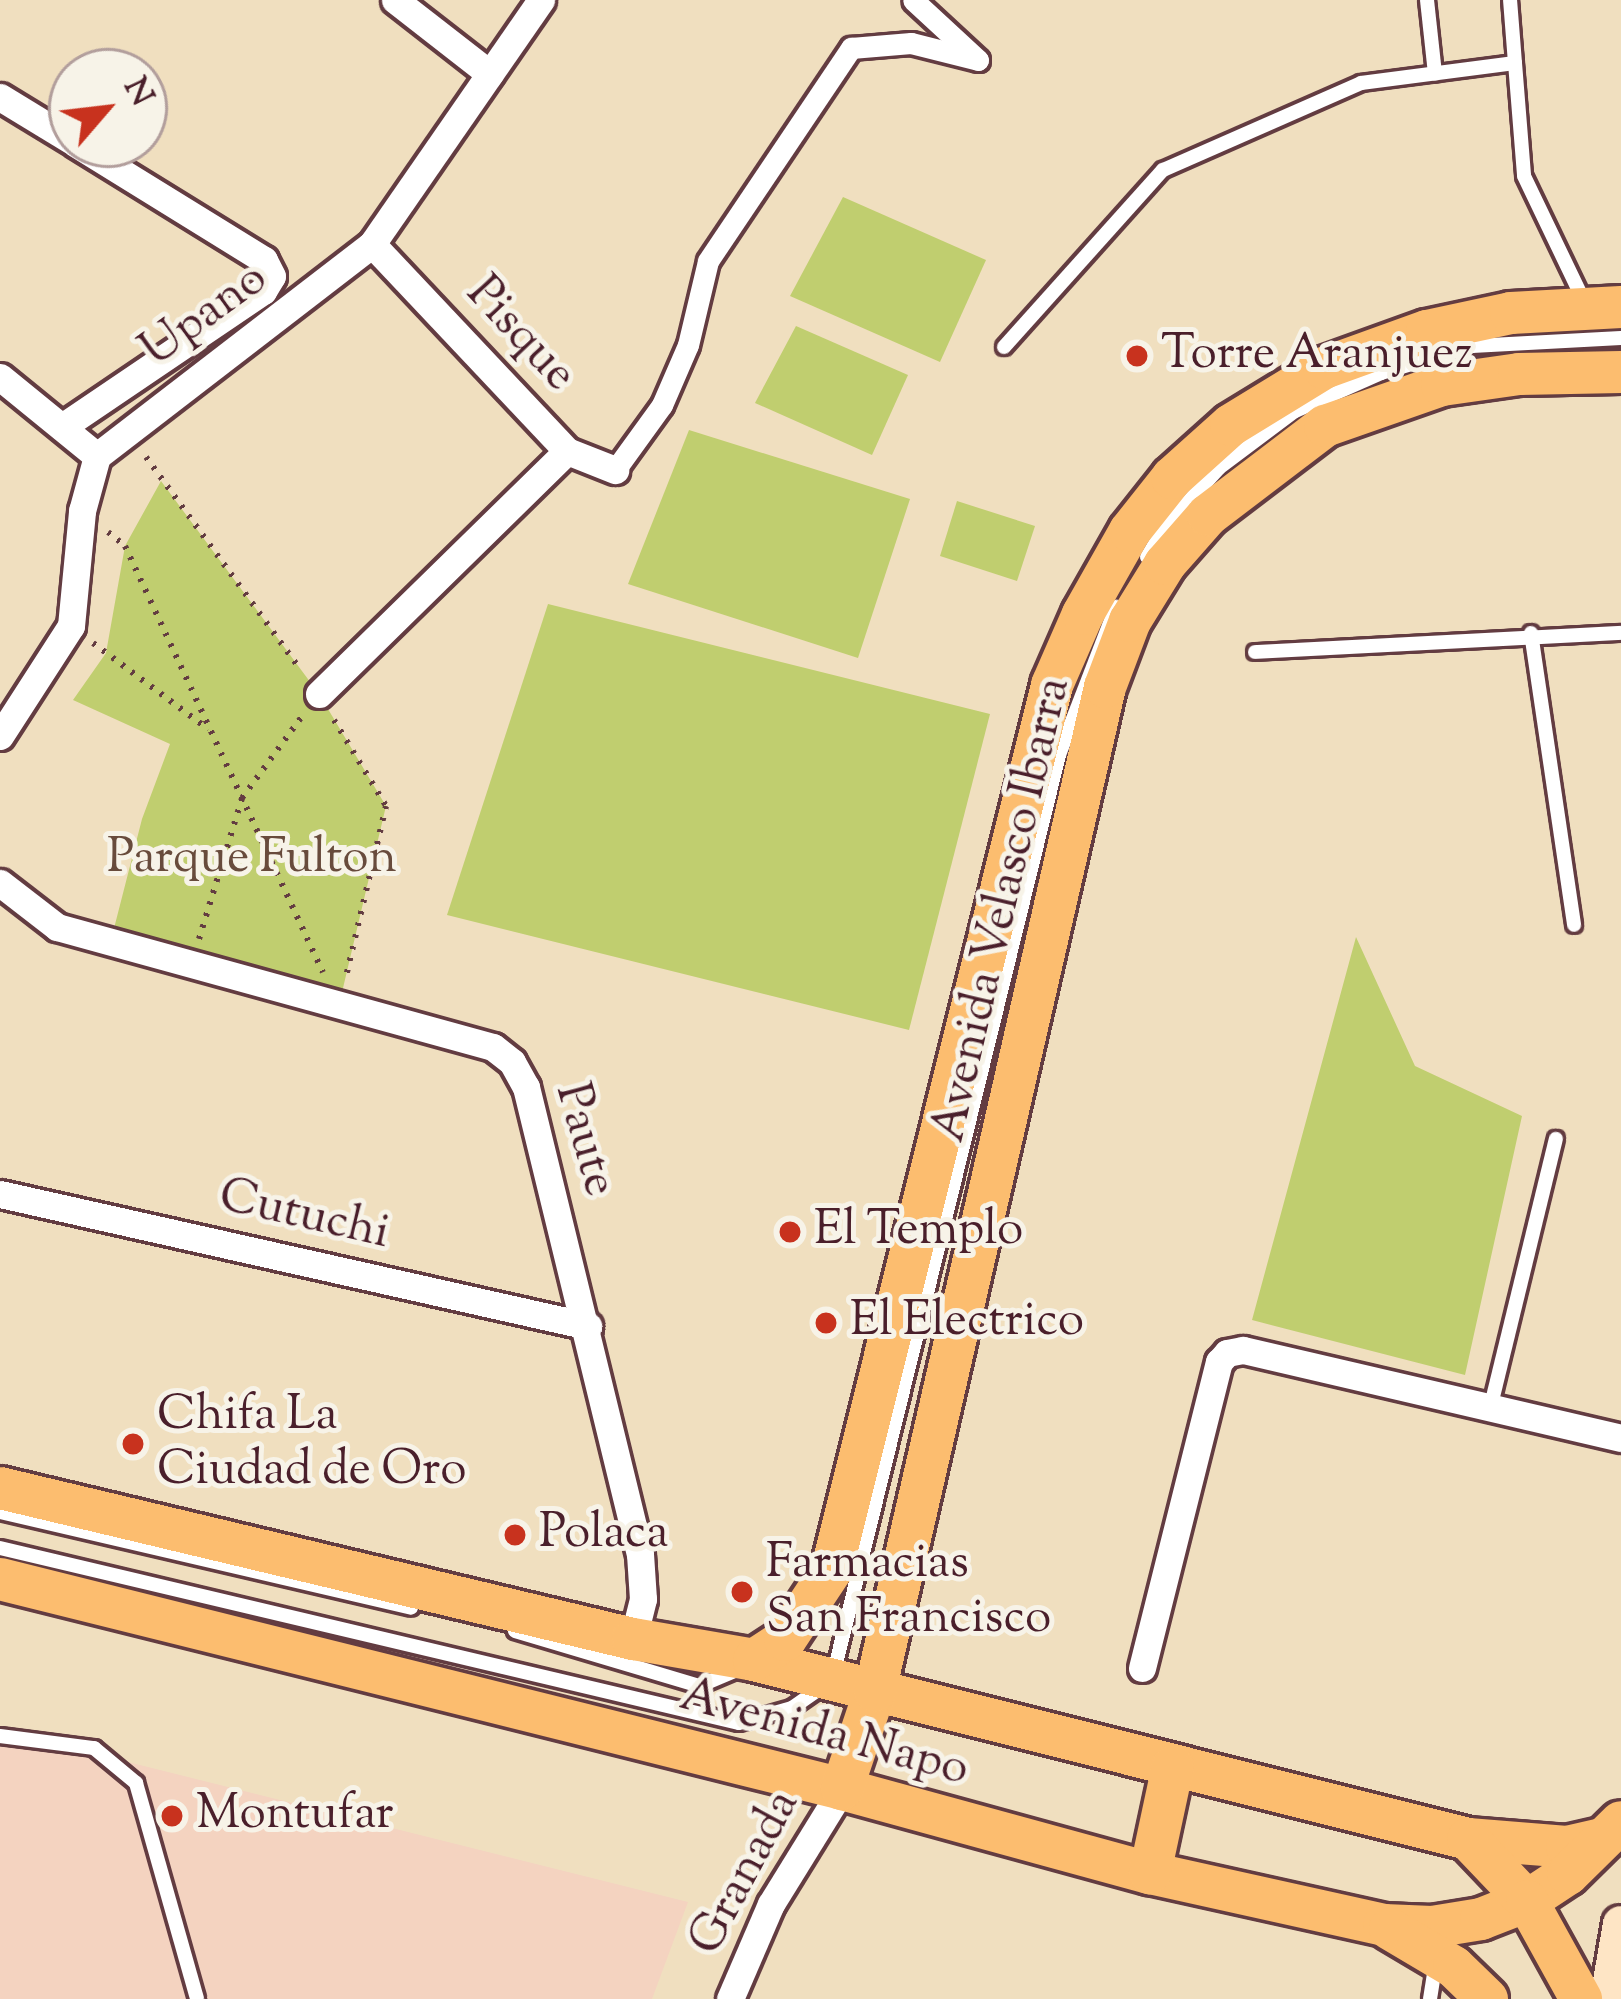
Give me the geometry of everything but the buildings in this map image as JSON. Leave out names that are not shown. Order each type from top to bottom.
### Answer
[{"type":"main road","name":"Avenida Velasco Ibarra","points":[[754,1660],[785,1640],[832,1569],[1052,685],[1130,531],[1172,478],[1231,425],[1324,368],[1427,331],[1511,313],[1604,306]]},
{"type":"main road","name":"Avenida Velasco Ibarra","points":[[842,1789],[875,1691],[1106,687],[1130,621],[1165,564],[1208,515],[1324,426],[1442,385],[1519,374],[1621,372]]},
{"type":"main road","name":"Avenida Napo","points":[[0,1488],[633,1640],[754,1660],[1468,1839],[1567,1847],[1612,1830]]},
{"type":"main road","name":"Avenida Napo","points":[[0,1580],[842,1789],[1150,1873],[1384,1925],[1432,1928],[1481,1919],[1527,1901],[1568,1874],[1612,1830]]},
{"type":"main road","points":[[1150,1873],[1173,1766]]},
{"type":"main road","points":[[1468,1839],[1527,1901],[1581,1999]]},
{"type":"main road","points":[[1614,1979],[1621,1924]]},
{"type":"main road","points":[[1384,1925],[1434,1978],[1487,1999]]},
{"type":"street","points":[[395,0],[490,74]]},
{"type":"street","name":"Upano","points":[[97,456],[372,244],[542,0]]},
{"type":"street","points":[[615,470],[662,405],[688,345],[708,261],[851,48],[911,43],[977,60],[913,0]]},
{"type":"street","points":[[0,97],[48,127]]},
{"type":"street","points":[[62,427],[263,291],[272,276],[264,260],[115,168]]},
{"type":"street","name":"Pisque","points":[[372,244],[567,451],[615,470]]},
{"type":"street","points":[[0,377],[97,456],[82,512],[70,626],[0,736]]},
{"type":"street","points":[[319,694],[567,451]]},
{"type":"street","name":"Paute","points":[[0,883],[57,927],[493,1047],[512,1062],[526,1088],[588,1326],[640,1554],[643,1599],[633,1640]]},
{"type":"street","name":"Cutuchi","points":[[0,1194],[588,1326]]},
{"type":"street","points":[[1142,1668],[1220,1362],[1227,1353],[1243,1350],[1621,1438]]},
{"type":"street","name":"Granada","points":[[730,1999],[771,1904],[842,1789]]},
{"type":"lane","points":[[1427,0],[1435,74]]},
{"type":"lane","points":[[1510,0],[1524,176],[1604,306]]},
{"type":"lane","points":[[1004,347],[1163,170],[1361,83],[1515,63]]},
{"type":"lane","points":[[1141,566],[1165,527],[1219,468],[1295,412],[1381,373],[1472,346],[1621,338]]},
{"type":"lane","points":[[0,1548],[739,1723],[792,1708],[832,1680],[1059,755],[1106,624],[1129,585]]},
{"type":"lane","points":[[1255,652],[1532,634],[1621,633]]},
{"type":"lane","points":[[1532,634],[1574,926]]},
{"type":"lane","points":[[1490,1405],[1556,1139]]},
{"type":"lane","points":[[0,1512],[427,1611]]},
{"type":"lane","points":[[494,1627],[699,1685],[754,1660]]},
{"type":"lane","points":[[0,1736],[94,1748],[136,1783],[196,1999]]},
{"type":"path","points":[[129,428],[160,481],[319,694],[386,806],[339,1005]]},
{"type":"path","points":[[82,512],[125,546],[339,1005]]},
{"type":"path","points":[[70,626],[211,731]]},
{"type":"path","points":[[190,966],[242,798],[319,694]]},
{"type":"shaded area","name":"Montufar","points":[[0,1730],[688,1902],[652,1999],[0,1999]]},
{"type":"green space","points":[[843,197],[986,260],[940,362],[790,296]]},
{"type":"green space","points":[[796,326],[908,375],[872,455],[755,403]]},
{"type":"green space","points":[[689,430],[910,499],[858,658],[628,584]]},
{"type":"green space","name":"Parque Fulton","points":[[161,481],[319,694],[386,806],[339,1005],[110,944],[142,819],[170,744],[73,700],[106,653],[125,546]]},
{"type":"green space","points":[[957,501],[1035,526],[1017,581],[940,556]]},
{"type":"green space","points":[[548,604],[990,714],[909,1030],[447,915]]},
{"type":"green space","points":[[1356,937],[1415,1066],[1522,1116],[1465,1375],[1252,1320]]},
{"type":"place","name":"Torre Aranjuez","points":[[1137,356]]},
{"type":"place","name":"El Templo","points":[[790,1232]]},
{"type":"place","name":"El Electrico","points":[[826,1323]]},
{"type":"place","name":"Chifa La Ciudad de Oro","points":[[133,1444]]},
{"type":"place","name":"Polaca","points":[[515,1535]]},
{"type":"place","name":"Farmacias San Francisco","points":[[742,1592]]},
{"type":"place","name":"Montufar","points":[[172,1816]]}]
